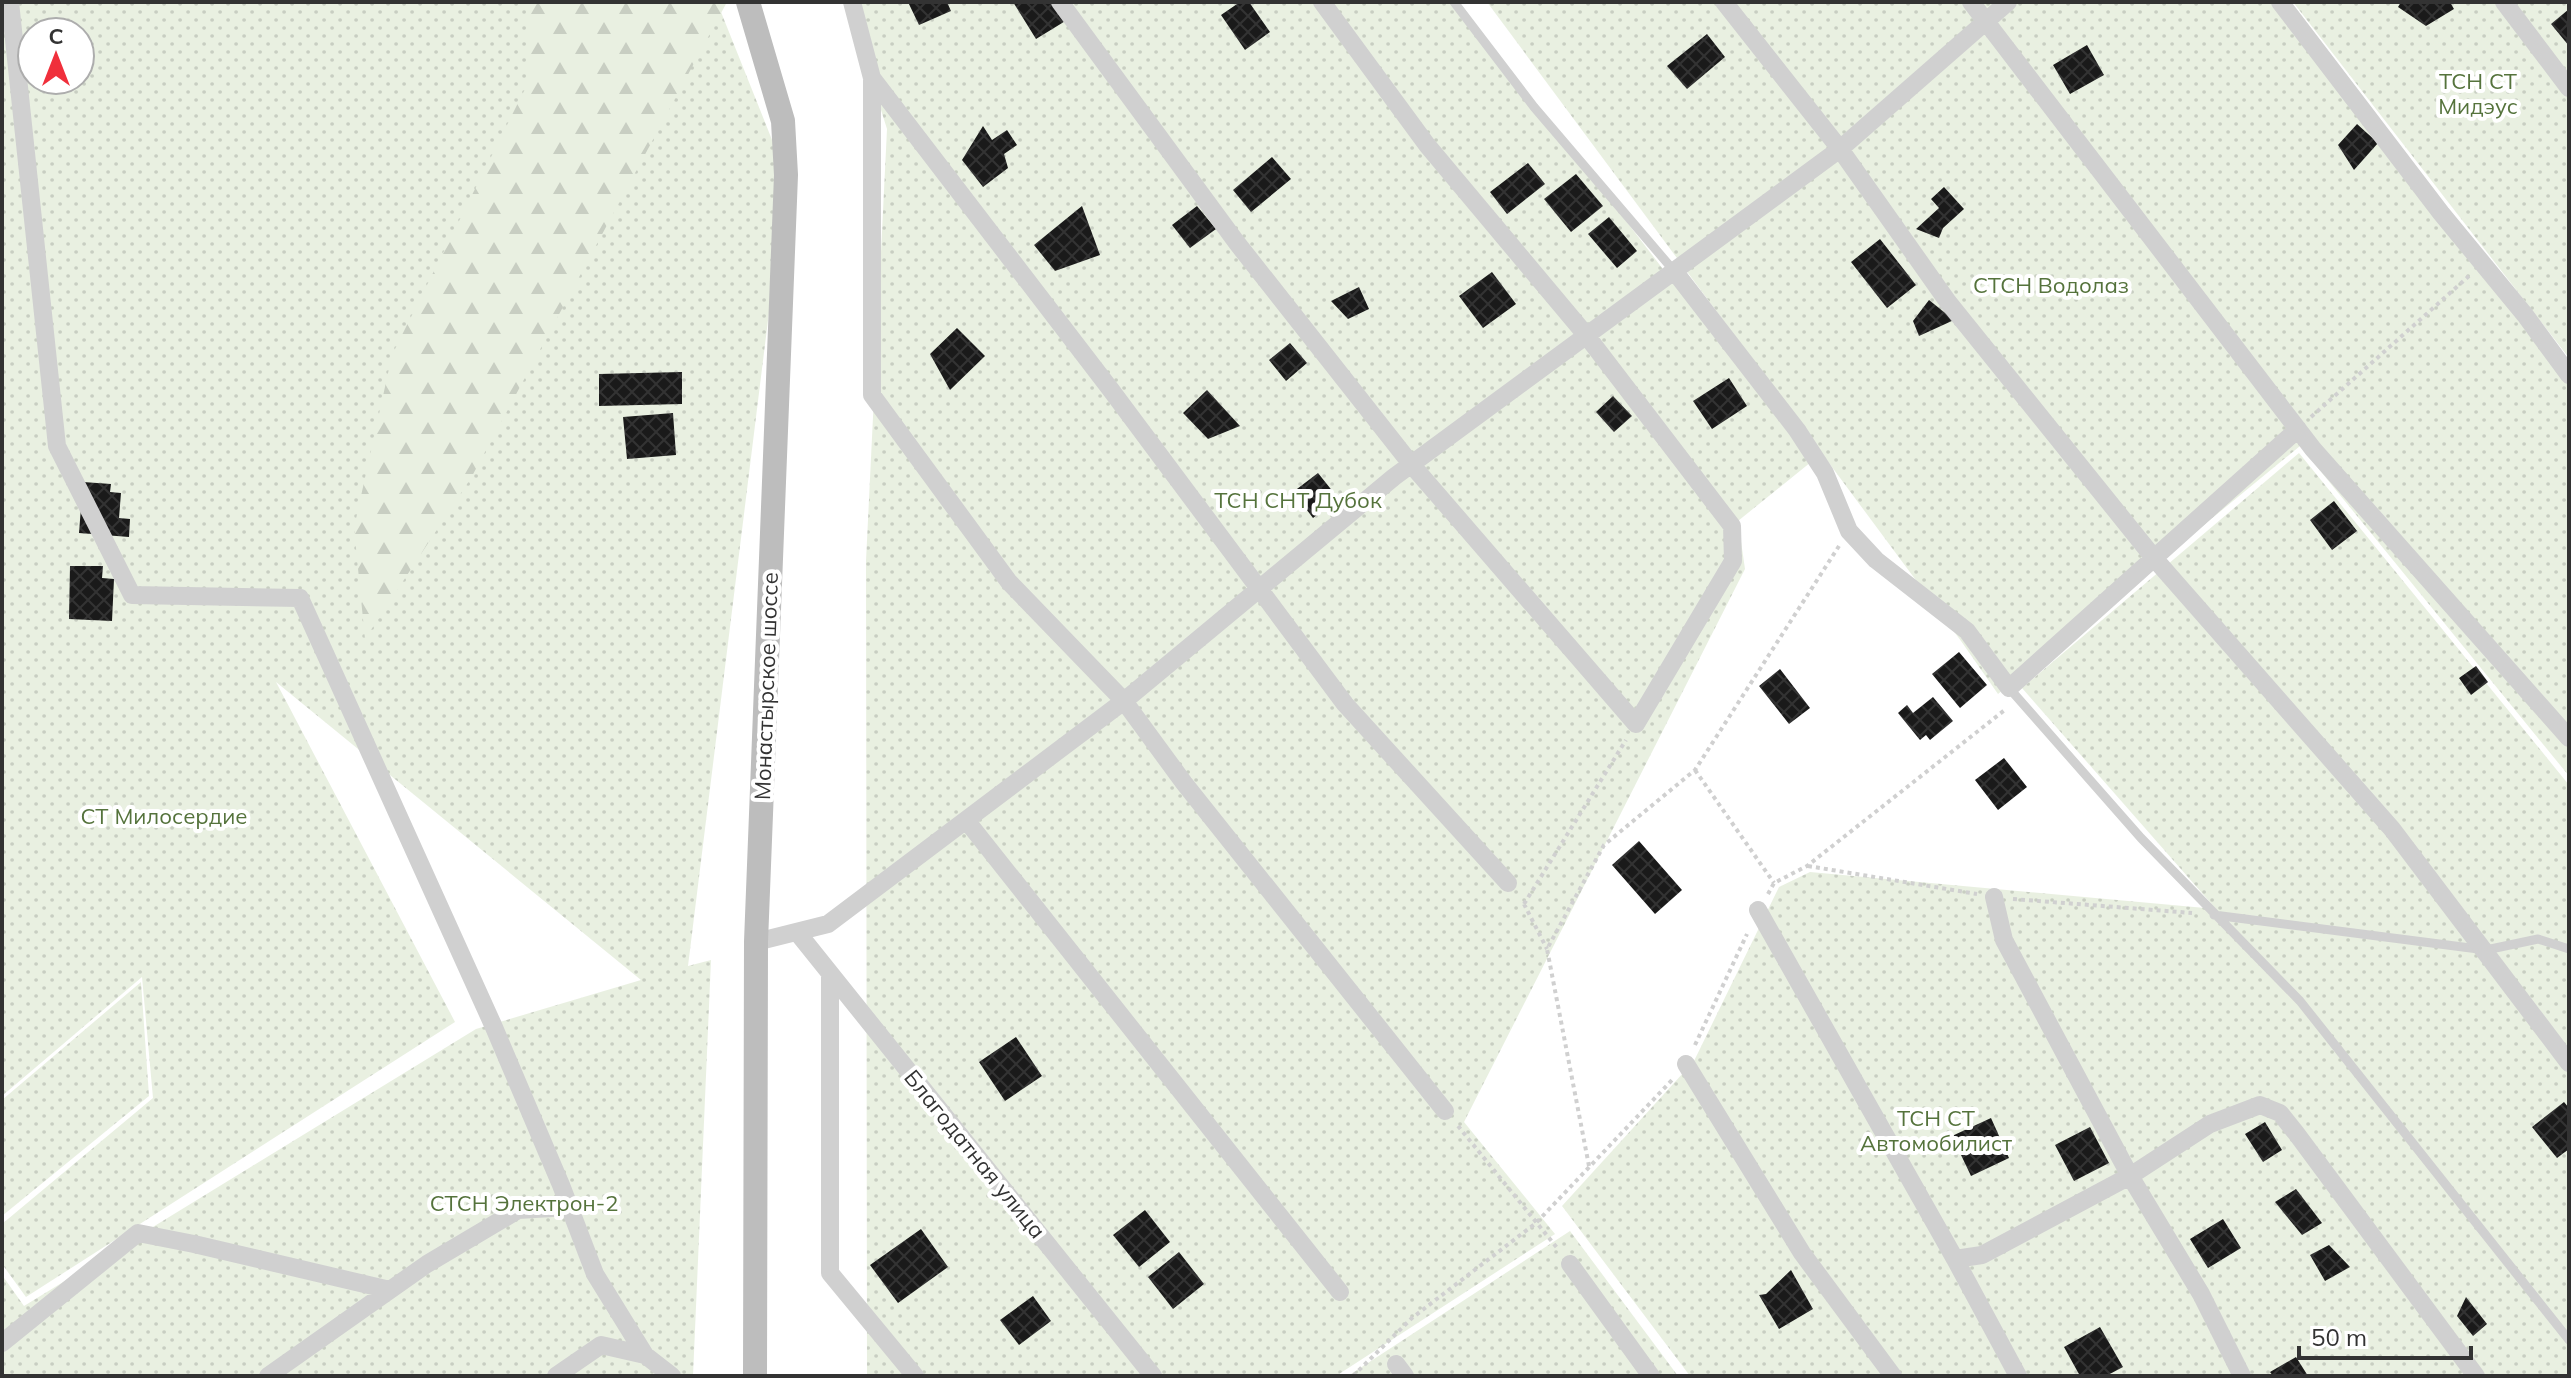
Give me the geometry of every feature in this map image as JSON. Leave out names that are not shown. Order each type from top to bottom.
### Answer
[{"type":"main road","name":"Монастырское шоссе","points":[[748,2],[783,121],[786,175],[756,942],[755,1376]]},
{"type":"street","points":[[10,2],[57,446],[132,595],[300,598],[493,1025],[595,1274],[645,1355],[672,1376]]},
{"type":"street","points":[[852,2],[872,78],[872,395],[1009,582],[1124,701],[1184,783],[1445,1111]]},
{"type":"street","points":[[1060,2],[1237,243],[1411,464],[1636,724],[1733,561],[1732,526],[1586,335],[1427,145],[1322,2]]},
{"type":"street","points":[[1724,2],[1840,149],[1948,302],[2154,558],[2392,829],[2569,1063]]},
{"type":"street","points":[[1971,2],[2298,429],[2569,738]]},
{"type":"street","points":[[756,942],[828,924],[1124,701],[1411,464],[1840,149],[2008,2]]},
{"type":"street","points":[[2280,2],[2569,375]]},
{"type":"street","points":[[2504,2],[2569,88]]},
{"type":"street","points":[[872,78],[1111,390],[1345,704],[1508,883]]},
{"type":"street","points":[[1675,272],[1797,430],[1825,473],[1849,531],[1876,560],[1967,631],[2014,694],[2154,558],[2298,429]]},
{"type":"street","points":[[966,820],[1340,1292]]},
{"type":"street","points":[[1994,897],[2004,940],[2130,1176],[2201,1294],[2242,1376]]},
{"type":"street","points":[[1758,910],[2018,1376]]},
{"type":"street","name":"Благодатная улица","points":[[797,932],[1153,1376]]},
{"type":"street","points":[[830,973],[830,1273],[915,1376]]},
{"type":"street","points":[[1686,1064],[1802,1253],[1893,1376]]},
{"type":"street","points":[[1955,1259],[1982,1255],[2130,1176],[2210,1124],[2260,1105],[2280,1113],[2476,1376]]},
{"type":"street","points":[[268,1376],[427,1264],[518,1210],[569,1207]]},
{"type":"street","points":[[2,1343],[138,1233],[390,1290]]},
{"type":"street","points":[[1570,1264],[1651,1376]]},
{"type":"street","points":[[556,1376],[601,1345],[645,1355]]},
{"type":"lane","points":[[1454,2],[1534,107],[1675,272]]},
{"type":"lane","points":[[2014,694],[2214,915],[2300,1001],[2569,1340]]},
{"type":"lane","points":[[2214,915],[2486,950],[2538,939],[2569,949]]},
{"type":"path","points":[[2298,429],[2483,263]]},
{"type":"path","points":[[1547,949],[1604,845],[1695,770],[1849,531]]},
{"type":"path","points":[[1353,1376],[1412,1318],[1536,1223],[1686,1064],[1758,910],[1774,883],[1807,866],[2014,694]]},
{"type":"path","points":[[1524,904],[1636,724]]},
{"type":"path","points":[[1695,770],[1774,883]]},
{"type":"path","points":[[1508,883],[1524,904],[1547,949],[1589,1166]]},
{"type":"path","points":[[1445,1111],[1570,1264]]},
{"type":"green space","points":[[2,2],[717,2],[786,175],[688,966],[711,960],[693,1376],[2,1376],[2,1275],[24,1306],[476,1029],[641,980],[276,682],[455,1022],[26,1297],[2,1264],[2,1224],[153,1098],[142,977],[2,1096]]},
{"type":"green space","points":[[530,2],[727,2],[471,478],[365,639],[354,528],[392,355],[527,85]]},
{"type":"green space","name":"ТСН СНТ Дубок","points":[[847,2],[1458,2],[1811,462],[1738,521],[1745,569],[1464,1122],[1555,1234],[1336,1376],[867,1376],[866,561],[887,129]]},
{"type":"green space","name":"СТСН Водолаз","points":[[1487,2],[2291,2],[2569,368],[2569,776],[2300,446],[1998,694]]},
{"type":"green space","name":"ТСН СТ Мидэус","points":[[2293,2],[2569,2],[2569,358]]},
{"type":"green space","name":"ТСН СТ Автомобилист","points":[[2299,453],[2569,785],[2569,1376],[1690,1376],[1562,1206],[1694,1061],[1779,887],[1810,872],[2216,909],[2022,688]]},
{"type":"green space","points":[[141,982],[149,1096],[2,1216],[2,1100]]},
{"type":"green space","points":[[1570,1231],[1678,1376],[1348,1376]]},
{"type":"building","points":[[908,2],[947,2],[951,11],[919,25]]},
{"type":"building","points":[[1013,2],[1055,2],[1067,20],[1036,39]]},
{"type":"building","points":[[1240,2],[1249,2],[1270,32],[1245,50],[1221,15]]},
{"type":"building","points":[[2401,2],[2450,2],[2454,9],[2426,26],[2398,7]]},
{"type":"building","points":[[2569,9],[2569,46],[2551,24]]},
{"type":"building","points":[[1707,34],[1725,57],[1687,89],[1667,66]]},
{"type":"building","points":[[2087,45],[2104,75],[2070,94],[2053,65]]},
{"type":"building","points":[[2357,124],[2378,143],[2354,170],[2338,145]]},
{"type":"building","points":[[983,126],[992,140],[1007,130],[1017,145],[1004,154],[1008,168],[983,187],[962,160]]},
{"type":"building","points":[[1272,157],[1291,179],[1251,212],[1233,190]]},
{"type":"building","points":[[1528,163],[1545,184],[1507,214],[1490,192]]},
{"type":"building","points":[[1576,174],[1603,206],[1571,232],[1544,199]]},
{"type":"building","points":[[1944,187],[1964,209],[1943,228],[1939,238],[1916,229],[1939,208],[1931,199]]},
{"type":"building","points":[[1082,206],[1100,255],[1055,271],[1034,245]]},
{"type":"building","points":[[1197,206],[1216,229],[1190,248],[1172,225]]},
{"type":"building","points":[[1609,217],[1637,251],[1617,268],[1588,234]]},
{"type":"building","points":[[1880,239],[1916,285],[1887,308],[1851,262]]},
{"type":"building","points":[[1492,272],[1516,304],[1483,328],[1459,296]]},
{"type":"building","points":[[1359,287],[1369,309],[1348,319],[1331,301]]},
{"type":"building","points":[[1929,300],[1954,320],[1919,336],[1913,321]]},
{"type":"building","points":[[957,328],[985,356],[950,390],[930,354]]},
{"type":"building","points":[[1290,343],[1307,363],[1286,381],[1269,360]]},
{"type":"building","points":[[682,372],[682,404],[599,406],[599,374]]},
{"type":"building","points":[[1729,378],[1747,406],[1712,429],[1693,401]]},
{"type":"building","points":[[1207,390],[1240,426],[1208,439],[1183,413]]},
{"type":"building","points":[[1613,396],[1632,416],[1614,432],[1596,412]]},
{"type":"building","points":[[673,413],[676,455],[627,459],[623,417]]},
{"type":"building","points":[[1318,473],[1338,498],[1313,518],[1293,492]]},
{"type":"building","points":[[83,482],[111,484],[110,492],[121,493],[119,518],[130,519],[129,537],[79,533]]},
{"type":"building","points":[[2334,501],[2357,531],[2332,550],[2310,520]]},
{"type":"building","points":[[70,566],[103,566],[102,578],[114,579],[112,621],[69,619]]},
{"type":"building","points":[[1959,652],[1987,685],[1960,708],[1932,674]]},
{"type":"building","points":[[2476,666],[2488,682],[2471,695],[2459,678]]},
{"type":"building","points":[[1780,669],[1810,708],[1789,724],[1759,686]]},
{"type":"building","points":[[1933,697],[1953,721],[1930,740],[1926,735],[1920,740],[1898,713],[1907,705],[1913,713]]},
{"type":"building","points":[[2004,758],[2027,787],[1998,810],[1975,780]]},
{"type":"building","points":[[1639,841],[1682,890],[1655,914],[1612,865]]},
{"type":"building","points":[[1016,1037],[1042,1076],[1005,1101],[979,1062]]},
{"type":"building","points":[[2564,1102],[2569,1108],[2569,1149],[2557,1158],[2532,1127]]},
{"type":"building","points":[[1991,1118],[2009,1158],[1971,1176],[1952,1136]]},
{"type":"building","points":[[2265,1122],[2282,1150],[2263,1162],[2245,1134]]},
{"type":"building","points":[[2090,1127],[2109,1163],[2074,1181],[2055,1145]]},
{"type":"building","points":[[2296,1189],[2322,1223],[2302,1235],[2275,1202]]},
{"type":"building","points":[[1145,1210],[1170,1242],[1139,1267],[1113,1235]]},
{"type":"building","points":[[2223,1219],[2241,1248],[2208,1268],[2190,1239]]},
{"type":"building","points":[[921,1229],[948,1267],[898,1303],[870,1265]]},
{"type":"building","points":[[2329,1245],[2350,1267],[2325,1281],[2310,1255]]},
{"type":"building","points":[[1179,1252],[1204,1284],[1173,1309],[1148,1277]]},
{"type":"building","points":[[1791,1270],[1813,1309],[1779,1329],[1759,1295],[1766,1294]]},
{"type":"building","points":[[1033,1296],[1051,1321],[1019,1345],[1000,1320]]},
{"type":"building","points":[[2466,1297],[2487,1324],[2473,1336],[2457,1316]]},
{"type":"building","points":[[2100,1327],[2123,1367],[2106,1376],[2080,1376],[2064,1347]]},
{"type":"building","points":[[2296,1357],[2308,1376],[2273,1376],[2270,1372]]},
{"type":"park label","name":"СТ Милосердие","points":[[164,816]]},
{"type":"park label","name":"СТСН Электрон-2","points":[[524,1203]]}]
